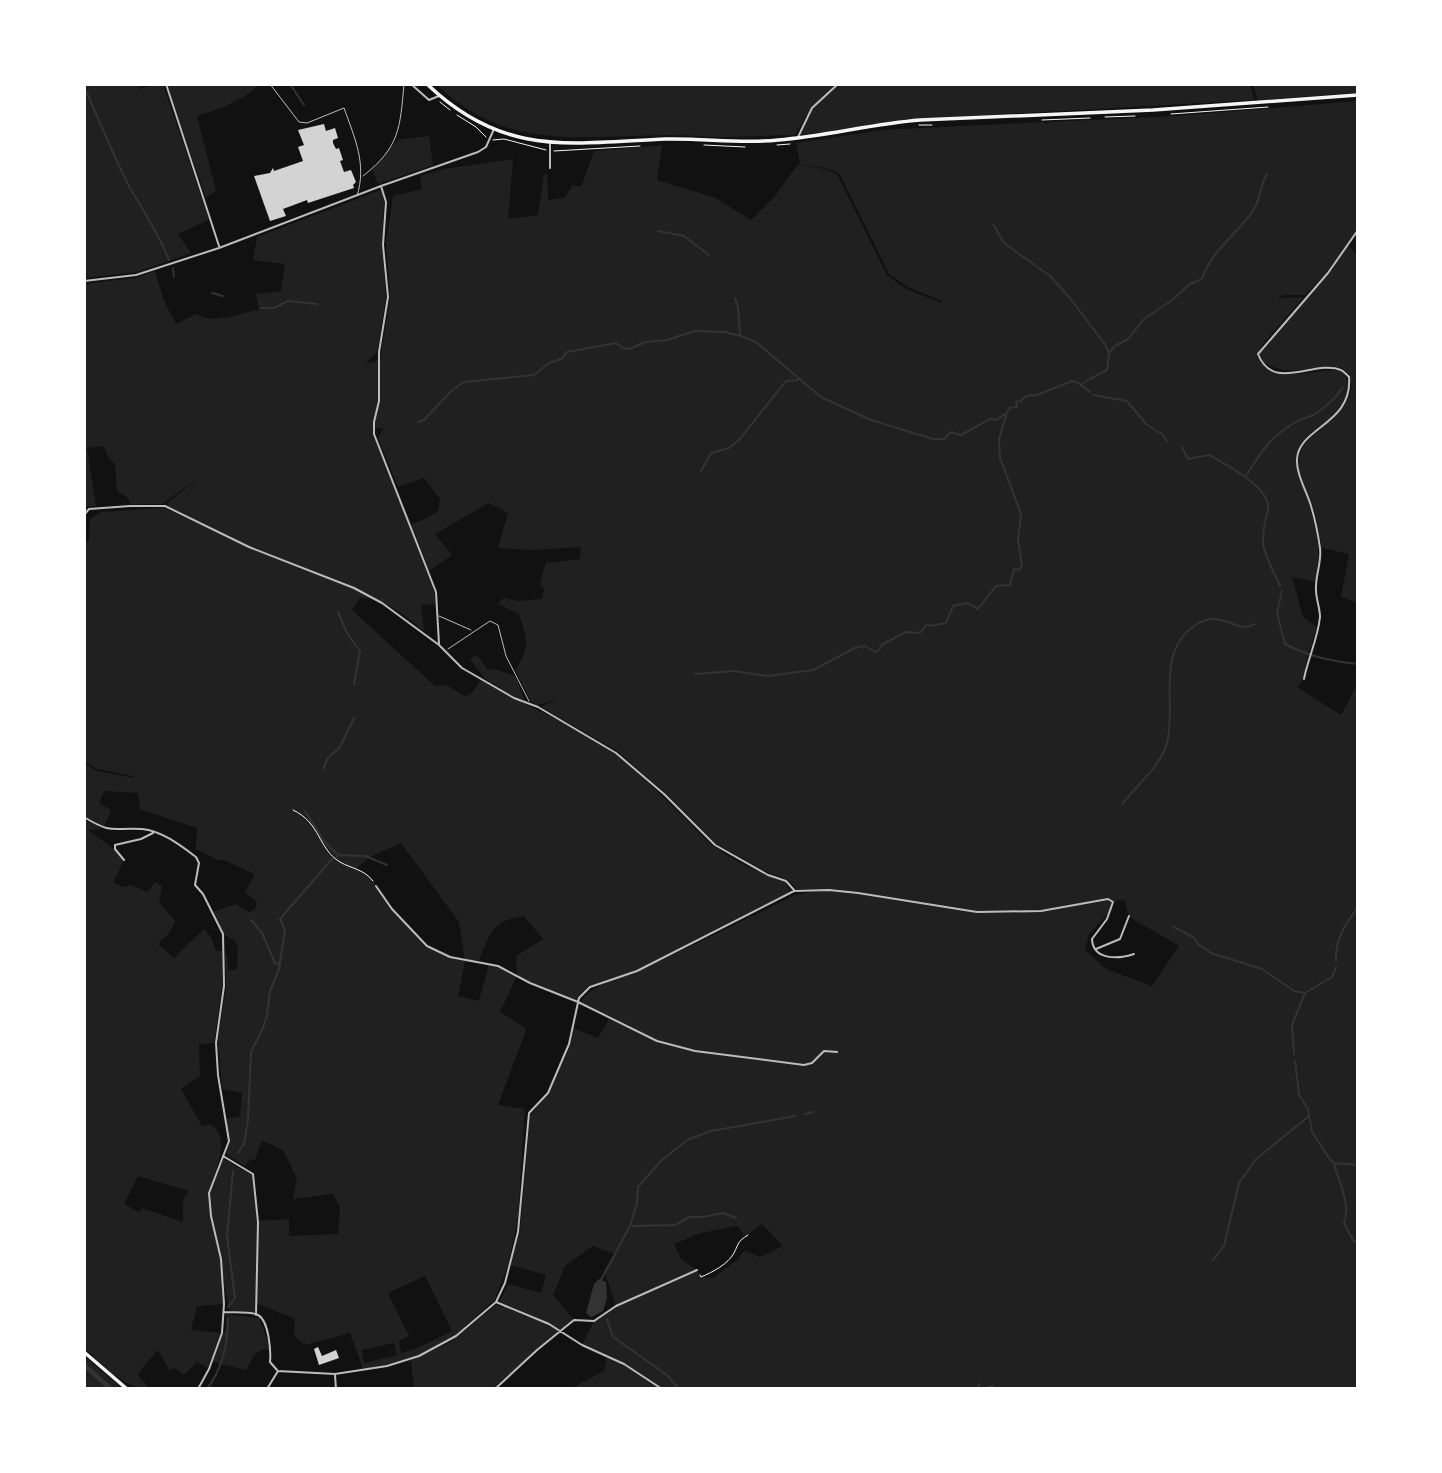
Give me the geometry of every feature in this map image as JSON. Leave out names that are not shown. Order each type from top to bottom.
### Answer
[{"type":"main road","points":[[427,84],[462,112],[494,128],[531,140],[582,144],[677,139],[763,141],[911,121],[1153,110],[1358,95]]},
{"type":"main road","points":[[84,1352],[127,1389]]},
{"type":"street","points":[[166,84],[219,248]]},
{"type":"street","points":[[411,84],[429,100],[440,96]]},
{"type":"street","points":[[798,138],[812,108],[838,84]]},
{"type":"street","points":[[84,281],[136,275],[219,248],[478,152],[486,147],[494,128]]},
{"type":"street","points":[[550,143],[550,168]]},
{"type":"street","points":[[382,186],[386,202],[383,245],[388,298],[379,352],[379,401],[374,435],[436,592],[439,645]]},
{"type":"street","points":[[1304,679],[1320,615],[1316,590],[1320,551],[1312,508],[1297,460],[1309,437],[1326,424],[1343,405],[1350,388],[1349,377],[1341,370],[1324,368],[1295,374],[1274,370],[1262,363],[1258,354],[1328,273],[1358,230]]},
{"type":"street","points":[[84,514],[89,509],[165,506],[248,547],[354,589],[408,620],[462,668],[606,746],[664,794],[715,845],[768,875],[786,881],[794,891]]},
{"type":"street","points":[[84,817],[112,831],[143,829],[180,845],[199,863],[195,885],[214,912],[224,942],[223,996],[216,1043],[218,1075],[229,1140],[209,1192],[211,1216],[221,1259],[224,1312],[218,1348],[198,1389]]},
{"type":"street","points":[[124,860],[115,845],[141,839],[155,832]]},
{"type":"street","points":[[376,886],[392,909],[428,946],[465,961],[498,966],[650,1038],[687,1049],[804,1065],[812,1063],[821,1053],[837,1052]]},
{"type":"street","points":[[224,1312],[256,1315],[261,1318],[272,1347],[270,1362],[278,1371],[335,1374],[364,1371],[419,1356],[456,1336],[496,1302],[505,1283],[518,1232],[529,1113],[548,1093],[569,1044],[578,1002],[590,987],[637,971],[794,891],[858,893],[977,912],[1041,911],[1108,899],[1114,905],[1092,939],[1095,950],[1112,958],[1134,954]]},
{"type":"street","points":[[1095,950],[1119,939],[1129,916]]},
{"type":"street","points":[[222,1155],[253,1174],[258,1222],[256,1315]]},
{"type":"street","points":[[495,1389],[574,1320],[594,1321],[616,1306],[697,1270]]},
{"type":"street","points":[[496,1302],[624,1364],[662,1389]]},
{"type":"street","points":[[267,1389],[278,1371]]},
{"type":"street","points":[[335,1374],[336,1389]]},
{"type":"lane","points":[[270,84],[299,122],[306,123],[344,108],[358,144],[362,177]]},
{"type":"lane","points":[[356,196],[362,177],[398,136],[404,84]]},
{"type":"lane","points":[[439,616],[473,632]]},
{"type":"lane","points":[[445,651],[489,621],[498,625],[506,656],[530,704]]},
{"type":"path","points":[[1163,114],[1270,107]]},
{"type":"path","points":[[1101,117],[1135,116]]},
{"type":"path","points":[[1033,120],[1089,118]]},
{"type":"path","points":[[914,126],[937,124]]},
{"type":"path","points":[[489,139],[504,139],[549,150],[648,145]]},
{"type":"path","points":[[769,146],[795,143]]},
{"type":"path","points":[[704,145],[729,148],[750,146]]},
{"type":"path","points":[[293,810],[306,816],[334,856],[369,876],[376,886]]},
{"type":"path","points":[[697,1270],[701,1277],[715,1271],[733,1255],[738,1242],[748,1235]]},
{"type":"shaded area","points":[[84,84],[138,84],[140,89],[163,84],[209,220],[178,234],[191,253],[137,272],[84,278]]},
{"type":"shaded area","points":[[167,84],[260,84],[225,107],[197,116],[216,191],[206,198]]},
{"type":"shaded area","points":[[436,84],[1250,84],[1254,100],[916,119],[800,135],[815,105],[795,135],[574,137],[517,130],[489,121],[462,106]]},
{"type":"shaded area","points":[[1253,84],[1358,84],[1358,93],[1258,100]]},
{"type":"shaded area","points":[[1358,101],[1358,229],[1327,273],[1305,295],[1284,295],[1277,298],[1304,297],[1262,345],[1257,355],[1263,365],[1282,374],[1341,371],[1348,381],[1349,390],[1341,407],[1304,440],[1296,459],[1313,520],[1318,566],[1315,582],[1292,577],[1303,617],[1317,627],[1306,662],[1304,679],[1297,687],[1341,715],[1355,689],[1358,689],[1358,1386],[1350,1389],[570,1389],[604,1371],[607,1358],[582,1345],[594,1321],[616,1306],[604,1270],[614,1254],[593,1246],[565,1266],[553,1295],[574,1320],[492,1389],[414,1389],[411,1360],[449,1343],[496,1305],[504,1307],[500,1301],[508,1284],[541,1293],[546,1275],[510,1265],[520,1232],[530,1116],[548,1093],[573,1028],[598,1038],[609,1019],[580,1002],[595,988],[615,979],[590,987],[578,1002],[517,976],[500,1012],[526,1030],[498,1105],[525,1109],[518,1218],[508,1265],[495,1299],[448,1342],[419,1356],[364,1371],[350,1333],[305,1345],[294,1336],[295,1319],[258,1304],[253,1314],[229,1310],[222,1271],[223,1304],[197,1306],[191,1330],[220,1333],[208,1368],[197,1362],[184,1375],[175,1368],[169,1370],[158,1350],[139,1372],[139,1377],[150,1389],[140,1388],[122,1380],[84,1347],[84,819],[102,829],[88,830],[112,847],[124,860],[113,883],[124,887],[131,885],[147,892],[155,882],[162,886],[159,902],[175,921],[170,932],[158,944],[174,958],[204,929],[211,937],[216,951],[222,951],[222,986],[214,1043],[199,1044],[200,1076],[181,1089],[202,1126],[210,1124],[220,1135],[221,1150],[212,1182],[224,1159],[252,1175],[258,1221],[289,1219],[289,1236],[338,1234],[340,1207],[333,1194],[293,1199],[297,1179],[283,1150],[262,1141],[255,1160],[251,1159],[245,1166],[226,1154],[230,1141],[226,1119],[240,1116],[242,1093],[222,1089],[218,1040],[226,987],[225,954],[228,970],[237,970],[238,947],[235,941],[223,934],[213,912],[236,904],[249,912],[255,909],[257,902],[245,892],[255,874],[196,849],[197,828],[140,809],[138,793],[104,791],[99,803],[111,810],[104,827],[84,815],[84,763],[97,771],[134,778],[97,769],[84,761],[84,545],[89,540],[90,519],[101,512],[164,508],[212,529],[167,503],[199,478],[162,504],[130,504],[128,498],[117,491],[115,464],[109,459],[104,446],[87,448],[96,506],[84,507],[84,284],[136,278],[155,271],[164,301],[176,324],[196,314],[219,318],[259,310],[256,294],[281,291],[285,264],[253,260],[257,237],[382,191],[386,297],[377,352],[365,364],[380,360],[390,298],[386,243],[393,196],[422,189],[420,176],[444,169],[513,159],[508,219],[538,215],[544,174],[547,175],[548,200],[564,198],[573,185],[581,187],[594,151],[662,145],[657,180],[716,198],[751,220],[775,196],[798,164],[837,174],[887,275],[906,289],[942,303],[908,287],[889,274],[839,173],[825,168],[800,164],[796,143],[883,130],[1045,122],[1046,125],[1048,122],[1176,116]],"holes":[[[372,428],[384,428],[378,438],[398,487],[424,478],[440,499],[438,511],[411,524],[429,571],[452,555],[435,534],[489,503],[508,513],[498,548],[532,550],[581,547],[580,559],[546,563],[540,583],[544,589],[542,599],[518,601],[504,598],[497,603],[519,614],[526,643],[524,655],[515,670],[531,701],[537,705],[555,700],[541,707],[617,751],[665,793],[716,844],[769,873],[787,879],[797,889],[823,890],[795,895],[643,968],[790,892],[785,882],[739,862],[710,843],[641,776],[612,752],[564,723],[481,680],[470,695],[464,696],[447,685],[435,686],[352,610],[360,598],[378,601],[424,631],[421,605],[436,604],[434,591]],[[401,843],[459,922],[465,961],[427,946],[392,909],[369,876],[357,868],[368,858]],[[1107,898],[1115,902],[1125,901],[1129,917],[1179,946],[1152,986],[1106,969],[1085,950],[1089,934],[1112,909],[1111,901],[1078,904]],[[524,916],[543,939],[516,956],[517,975],[489,964],[479,1001],[458,996],[465,962],[478,962],[489,936],[504,921]],[[138,1176],[189,1191],[183,1201],[183,1222],[142,1208],[139,1212],[124,1204]],[[762,1224],[783,1246],[760,1257],[744,1251],[713,1278],[701,1277],[697,1270],[681,1259],[674,1244],[701,1233],[738,1226],[745,1237]],[[425,1276],[452,1331],[401,1353],[399,1341],[409,1336],[388,1293]],[[394,1343],[397,1355],[364,1363],[362,1350]]]},
{"type":"shaded area","points":[[429,136],[433,165],[378,184],[372,170],[397,140]]},
{"type":"shaded area","points":[[1348,245],[1358,256],[1358,603],[1341,597],[1349,554],[1322,548],[1299,463],[1299,456],[1308,441],[1346,402],[1351,391],[1350,380],[1342,368],[1283,370],[1262,362],[1259,353],[1329,274]]},
{"type":"shaded area","points":[[477,655],[488,670],[494,669],[515,676],[525,700],[484,678],[470,659]]},
{"type":"shaded area","points":[[599,1279],[606,1282],[607,1299],[603,1311],[591,1317],[586,1313],[594,1284]]},
{"type":"shaded area","points":[[226,1314],[259,1318],[270,1347],[271,1351],[264,1349],[255,1353],[246,1370],[213,1362],[226,1331]]},
{"type":"shaded area","points":[[84,1356],[123,1389],[84,1389]]},
{"type":"building","points":[[324,124],[326,131],[335,128],[338,138],[333,140],[333,143],[336,149],[339,148],[344,172],[351,170],[356,182],[354,188],[283,209],[286,216],[270,221],[254,176],[303,161],[298,147],[304,145],[298,130]]},
{"type":"building","points":[[318,1347],[322,1356],[336,1350],[339,1358],[319,1365],[314,1349]]},
{"type":"waterway","points":[[290,84],[304,105]]},
{"type":"waterway","points":[[84,90],[124,176],[169,260]]},
{"type":"waterway","points":[[1090,379],[1107,370],[1109,353],[1128,339],[1144,319],[1190,284],[1202,279],[1217,252],[1254,209],[1267,174]]},
{"type":"waterway","points":[[993,224],[1004,243],[1050,276],[1069,297],[1109,353]]},
{"type":"waterway","points":[[658,231],[684,236],[709,255]]},
{"type":"waterway","points":[[173,268],[174,277]]},
{"type":"waterway","points":[[212,293],[223,296]]},
{"type":"waterway","points":[[735,298],[740,334]]},
{"type":"waterway","points":[[261,308],[274,308],[288,301],[317,304]]},
{"type":"waterway","points":[[418,422],[424,420],[452,390],[464,382],[534,375],[549,363],[561,359],[567,352],[616,343],[630,349],[645,342],[667,340],[695,331],[725,332],[756,342],[821,397],[871,420],[933,439],[944,439],[951,432],[961,435],[990,419],[997,420],[1006,415],[1009,408],[1017,407],[1016,402],[1026,396],[1037,395],[1072,381],[1090,392]]},
{"type":"waterway","points":[[701,471],[711,453],[729,448],[739,440],[786,381],[798,380]]},
{"type":"waterway","points":[[1081,385],[1088,380]]},
{"type":"waterway","points":[[1245,477],[1277,435],[1319,411],[1334,399],[1343,387]]},
{"type":"waterway","points":[[1093,395],[1127,401],[1146,424],[1162,434],[1167,441]]},
{"type":"waterway","points":[[695,674],[734,671],[768,676],[813,670],[855,648],[865,646],[875,652],[881,645],[906,632],[920,633],[927,624],[930,626],[946,623],[953,606],[967,603],[978,609],[996,586],[1010,585],[1014,569],[1019,570],[1022,566],[1018,539],[1021,514],[1000,458],[999,439],[1006,415]]},
{"type":"waterway","points":[[1182,447],[1188,459],[1209,455],[1228,466],[1247,478],[1267,500],[1263,544],[1280,586]]},
{"type":"waterway","points":[[1282,591],[1277,613],[1285,644],[1321,658],[1358,664]]},
{"type":"waterway","points":[[338,612],[347,633],[360,651],[354,684]]},
{"type":"waterway","points":[[1122,804],[1154,768],[1167,743],[1171,665],[1182,638],[1194,626],[1213,619],[1241,627],[1255,624]]},
{"type":"waterway","points":[[323,769],[328,758],[340,747],[354,718]]},
{"type":"waterway","points":[[305,811],[337,857]]},
{"type":"waterway","points":[[338,855],[365,856],[387,865]]},
{"type":"waterway","points":[[238,1153],[244,1144],[248,1120],[251,1052],[263,1028],[270,991],[279,969],[285,930],[280,919],[332,859]]},
{"type":"waterway","points":[[1336,961],[1339,939],[1358,907]]},
{"type":"waterway","points":[[251,920],[262,933],[275,963],[279,964]]},
{"type":"waterway","points":[[1174,927],[1193,937],[1211,953],[1262,969],[1294,991],[1305,993]]},
{"type":"waterway","points":[[1294,1054],[1292,1025],[1305,993],[1332,977],[1336,968]]},
{"type":"waterway","points":[[1295,1061],[1299,1095],[1308,1109],[1312,1132],[1334,1163],[1358,1165]]},
{"type":"waterway","points":[[805,1114],[814,1112]]},
{"type":"waterway","points":[[601,1280],[630,1226],[637,1203],[638,1187],[661,1161],[687,1140],[711,1131],[796,1116]]},
{"type":"waterway","points":[[1213,1260],[1224,1246],[1239,1183],[1256,1159],[1309,1116]]},
{"type":"waterway","points":[[1334,1164],[1345,1201],[1344,1223],[1353,1240],[1358,1243]]},
{"type":"waterway","points":[[228,1307],[235,1298],[227,1235],[233,1171]]},
{"type":"waterway","points":[[632,1226],[675,1225],[690,1217],[723,1213],[736,1218]]},
{"type":"waterway","points":[[207,1389],[223,1356],[228,1319]]},
{"type":"waterway","points":[[607,1319],[613,1337],[667,1375],[679,1389]]},
{"type":"waterway","points":[[84,1365],[111,1389]]},
{"type":"waterway","points":[[976,1389],[980,1384]]},
{"type":"waterway","points":[[981,1389],[993,1386]]}]
